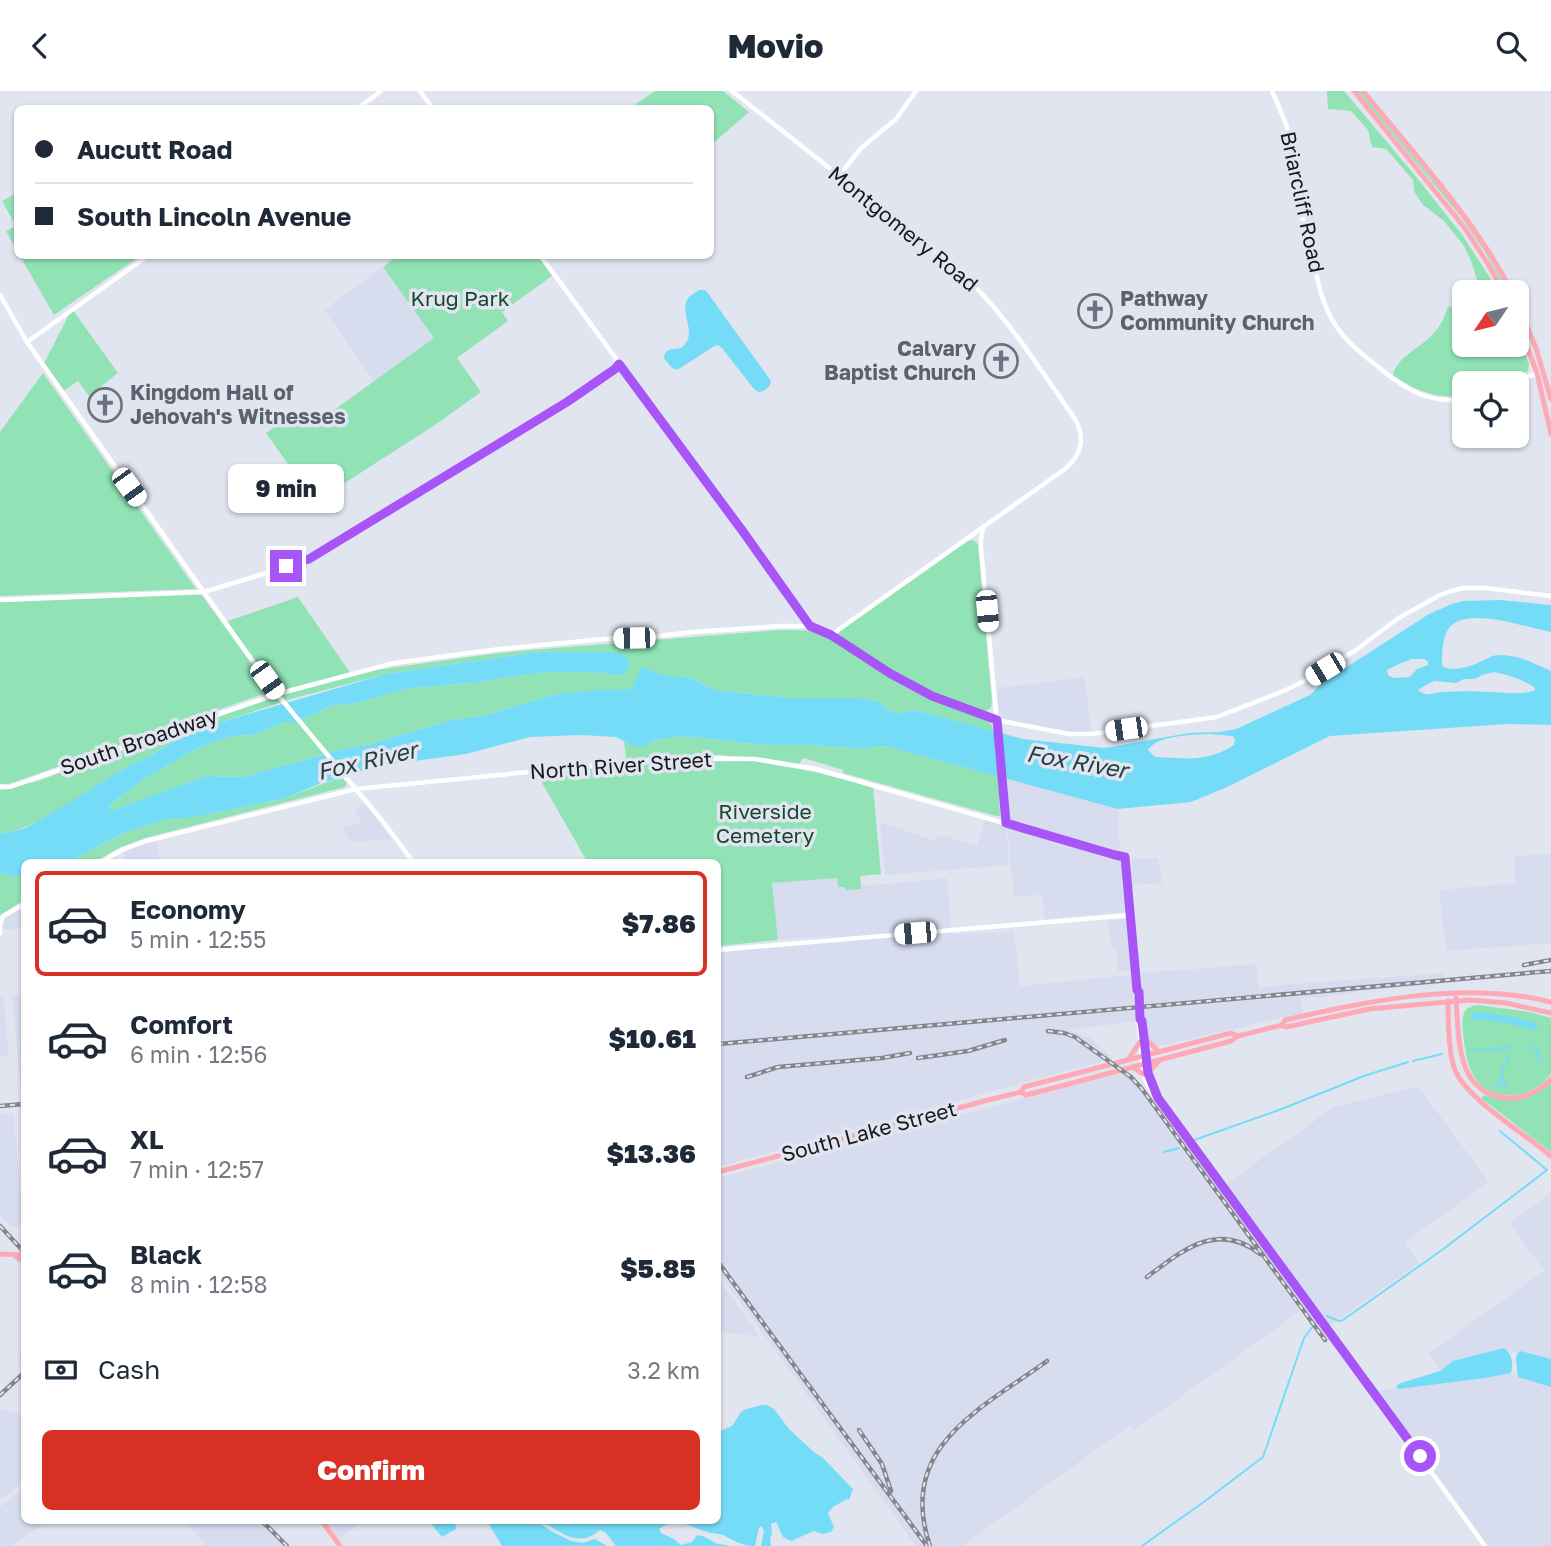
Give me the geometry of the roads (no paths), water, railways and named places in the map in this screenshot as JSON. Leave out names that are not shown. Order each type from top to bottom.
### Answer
[{"type":"main road","points":[[1353,91],[1464,227],[1497,280]]},
{"type":"main road","points":[[1363,91],[1472,225],[1506,280]]},
{"type":"main road","points":[[1530,342],[1540,372],[1551,433]]},
{"type":"main road","points":[[1530,350],[1551,399]]},
{"type":"main road","points":[[1456,993],[1463,1064],[1478,1087],[1498,1097],[1516,1098],[1535,1092],[1551,1079]]},
{"type":"main road","name":"South Lake Street","points":[[1282,1025],[1284,1020],[1357,1004],[1456,993],[1503,993],[1551,1002]]},
{"type":"main road","points":[[1448,994],[1453,1065],[1464,1086],[1551,1156]]},
{"type":"main road","name":"South Lake Street","points":[[1021,1092],[1026,1095],[1282,1025],[1286,1027],[1369,1009],[1456,1001],[1495,1001],[1551,1013]]},
{"type":"main road","name":"South Lake Street","points":[[721,1171],[1021,1092],[1024,1087],[1231,1033],[1238,1036]]},
{"type":"main road","points":[[1128,1060],[1142,1040],[1159,1052]]},
{"type":"main road","points":[[1132,1067],[1146,1073],[1160,1060]]},
{"type":"main road","points":[[0,1254],[21,1259]]},
{"type":"main road","points":[[324,1524],[338,1545]]},
{"type":"street","points":[[363,105],[382,91]]},
{"type":"street","name":"Montgomery Road","points":[[732,91],[957,269],[984,294],[1077,422],[1082,442],[1074,461],[983,527]]},
{"type":"street","points":[[839,176],[860,149],[896,119],[916,91]]},
{"type":"street","name":"Briarcliff Road","points":[[1272,91],[1293,146],[1303,218],[1322,295],[1337,327],[1355,348],[1403,387],[1432,399],[1452,400]]},
{"type":"street","points":[[27,342],[143,259]]},
{"type":"street","points":[[543,259],[810,626],[831,635],[891,674],[932,696],[997,720],[1069,734],[1093,734],[1217,717],[1310,678],[1356,650],[1397,618],[1444,593],[1463,588],[1505,589],[1551,596]]},
{"type":"street","points":[[0,295],[27,342],[277,694],[411,859]]},
{"type":"street","points":[[0,600],[204,592],[309,559],[567,402],[619,364]]},
{"type":"street","points":[[1529,376],[1540,372]]},
{"type":"street","points":[[831,635],[983,527]]},
{"type":"street","points":[[983,527],[981,548],[1006,823]]},
{"type":"street","name":"South Broadway","points":[[0,787],[10,787],[277,694],[394,663],[615,638],[810,626]]},
{"type":"street","name":"North River Street","points":[[106,859],[146,841],[356,789],[673,758],[755,759],[816,769],[1125,857],[1131,915]]},
{"type":"street","points":[[0,933],[3,916],[21,906]]},
{"type":"street","points":[[721,950],[1131,915],[1140,1002],[1138,1022],[1144,1064],[1158,1098],[1485,1546]]},
{"type":"water","points":[[699,290],[707,292],[771,381],[765,390],[759,392],[754,389],[718,345],[677,370],[664,358],[668,351],[681,348],[686,343],[689,332],[686,302]]},
{"type":"water","name":"Fox River","points":[[1500,600],[1551,605],[1551,632],[1483,618],[1458,621],[1449,628],[1445,636],[1442,666],[1463,668],[1493,656],[1506,655],[1551,671],[1551,725],[1508,724],[1330,736],[1191,802],[1118,809],[890,747],[865,749],[764,745],[683,736],[650,741],[649,745],[633,746],[616,737],[530,737],[466,754],[378,766],[319,784],[285,798],[194,817],[166,819],[121,834],[74,859],[21,859],[21,876],[0,874],[0,834],[25,828],[42,819],[173,742],[209,726],[386,674],[538,652],[614,652],[625,655],[629,660],[624,675],[551,672],[407,689],[356,703],[329,706],[316,714],[294,722],[283,722],[258,734],[234,736],[198,748],[144,779],[109,805],[110,808],[113,810],[206,776],[243,777],[452,720],[483,716],[556,694],[632,689],[641,668],[644,667],[658,674],[691,678],[714,690],[790,698],[860,698],[877,701],[897,713],[915,710],[1023,739],[1105,748],[1189,733],[1219,732],[1236,729],[1310,695],[1321,684],[1429,614],[1452,604]],"holes":[[[1412,659],[1425,659],[1428,665],[1417,669],[1410,677],[1393,678],[1388,675],[1387,670],[1399,664]],[[1494,672],[1524,682],[1535,690],[1519,693],[1461,691],[1428,694],[1418,690],[1435,681],[1456,683]],[[1209,734],[1233,736],[1234,745],[1214,755],[1195,758],[1155,757],[1148,750],[1159,741]]]},
{"type":"water","points":[[1473,1013],[1539,1024],[1535,1030],[1503,1022],[1470,1019]]},
{"type":"water","points":[[1504,1348],[1512,1359],[1511,1373],[1399,1389],[1396,1387],[1398,1384],[1440,1371],[1453,1361]]},
{"type":"water","points":[[1520,1351],[1551,1359],[1551,1387],[1518,1377],[1516,1360]]},
{"type":"water","points":[[767,1405],[774,1409],[789,1429],[822,1457],[853,1489],[849,1500],[833,1507],[828,1513],[834,1527],[831,1532],[822,1534],[814,1531],[791,1541],[783,1537],[776,1522],[771,1524],[771,1546],[761,1546],[764,1530],[761,1526],[755,1546],[750,1546],[721,1534],[683,1524],[721,1524],[721,1431],[732,1426],[746,1409]]},
{"type":"water","points":[[431,1524],[455,1524],[456,1529],[442,1537]]},
{"type":"water","points":[[541,1524],[571,1541],[583,1543],[595,1539],[607,1546],[502,1546],[490,1526]]},
{"type":"water","points":[[668,1524],[659,1529],[661,1533],[681,1545],[692,1542],[697,1535],[730,1546],[616,1546],[606,1533],[600,1530],[580,1539],[545,1525]]},
{"type":"waterway","points":[[1469,1050],[1492,1050],[1512,1046]]},
{"type":"waterway","points":[[1527,1046],[1541,1054]]},
{"type":"waterway","points":[[1536,1053],[1540,1062]]},
{"type":"waterway","points":[[1413,1061],[1442,1054]]},
{"type":"waterway","points":[[1501,1087],[1502,1070],[1510,1055]]},
{"type":"waterway","points":[[1194,1140],[1408,1062]]},
{"type":"waterway","points":[[1496,1086],[1501,1080]]},
{"type":"waterway","points":[[1502,1080],[1507,1088]]},
{"type":"waterway","points":[[1327,1316],[1343,1320],[1442,1250],[1547,1170],[1500,1131]]},
{"type":"waterway","points":[[1164,1152],[1179,1148]]},
{"type":"waterway","points":[[1142,1546],[1263,1457],[1304,1338],[1313,1326]]},
{"type":"railway","points":[[1524,965],[1551,960]]},
{"type":"railway","points":[[721,1044],[1551,971]]},
{"type":"railway","points":[[1048,1031],[1075,1037],[1131,1077],[1142,1089],[1325,1340]]},
{"type":"railway","points":[[918,1058],[968,1051],[1005,1040]]},
{"type":"railway","points":[[747,1077],[778,1067],[910,1053]]},
{"type":"railway","points":[[0,1106],[21,1104]]},
{"type":"railway","points":[[0,1226],[21,1249]]},
{"type":"railway","points":[[1147,1277],[1187,1249],[1215,1239],[1244,1244],[1260,1254]]},
{"type":"railway","points":[[721,1266],[927,1546]]},
{"type":"railway","points":[[930,1546],[923,1512],[925,1482],[935,1457],[951,1434],[972,1415],[1047,1361]]},
{"type":"railway","points":[[0,1395],[21,1376]]},
{"type":"railway","points":[[859,1430],[882,1464],[891,1491]]},
{"type":"railway","points":[[265,1524],[287,1546]]},
{"type":"place","name":"Pathway Community Church","points":[[1095,311]]},
{"type":"place","name":"Calvary Baptist Church","points":[[1001,361]]},
{"type":"place","name":"Kingdom Hall of Jehovah's Witnesses","points":[[105,405]]},
{"type":"park label","name":"Krug Park","points":[[460,299]]},
{"type":"park label","name":"Riverside Cemetery","points":[[765,824]]}]
